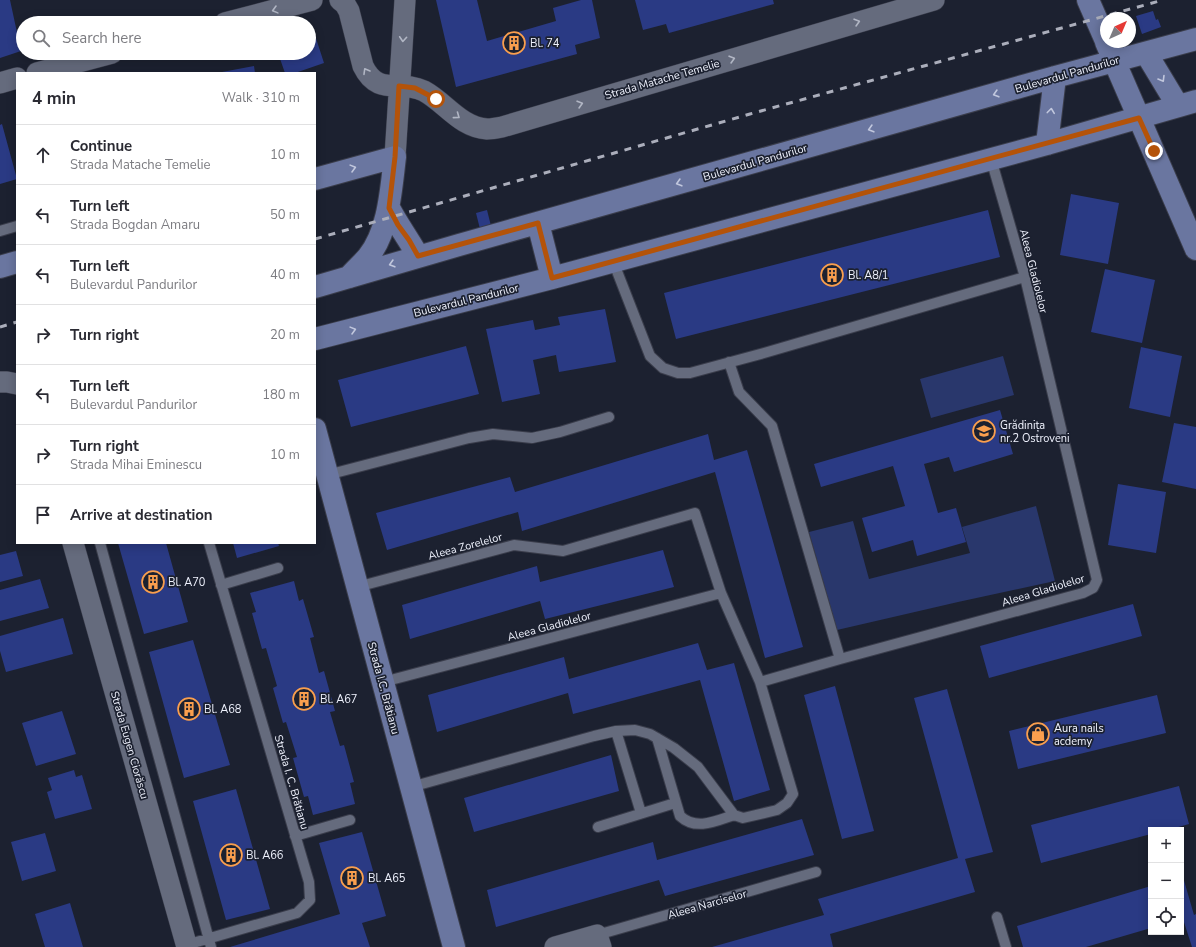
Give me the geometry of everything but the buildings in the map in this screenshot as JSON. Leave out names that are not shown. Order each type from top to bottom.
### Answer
[{"type":"street","points":[[251,16],[312,0]]},
{"type":"street","name":"Strada Matache Temelie","points":[[340,0],[345,4],[349,11],[363,66],[367,74],[374,81],[380,85],[415,88],[424,91],[436,99],[457,118],[472,126],[487,129],[502,127],[934,0]]},
{"type":"street","points":[[349,277],[369,256],[379,238],[389,208],[395,157],[405,0]]},
{"type":"street","points":[[1088,0],[1100,27]]},
{"type":"street","name":"Bulevardul Pandurilor","points":[[316,287],[418,256],[1055,77],[1109,48],[1146,52],[1196,39]]},
{"type":"street","points":[[1109,48],[1196,249]]},
{"type":"street","points":[[1146,52],[1187,104]]},
{"type":"street","points":[[41,72],[86,60]]},
{"type":"street","points":[[1047,144],[1055,77]]},
{"type":"street","name":"Bulevardul Pandurilor","points":[[316,339],[613,262],[1047,144],[1187,104]]},
{"type":"street","points":[[316,179],[395,157]]},
{"type":"street","points":[[389,208],[418,256]]},
{"type":"street","points":[[538,223],[552,278]]},
{"type":"street","points":[[0,267],[16,262]]},
{"type":"street","points":[[0,382],[16,384]]},
{"type":"street","name":"Strada I.C. Brătianu","points":[[316,433],[454,947]]},
{"type":"street","name":"Strada Eugen Ciorăscu","points":[[72,544],[186,946]]},
{"type":"street","name":"Aleea Narciselor","points":[[555,947],[599,941]]},
{"type":"lane","name":"Aleea Gladiolelor","points":[[760,682],[1083,593],[1093,588],[1097,580],[1024,277],[991,159]]},
{"type":"lane","points":[[0,231],[16,226]]},
{"type":"lane","points":[[613,262],[650,356],[663,368],[678,374],[690,373],[764,353],[1024,277]]},
{"type":"lane","points":[[729,362],[739,392],[772,426],[840,659]]},
{"type":"lane","points":[[328,475],[470,438],[493,434],[532,438],[560,432],[609,417]]},
{"type":"lane","name":"Aleea Zorelelor","points":[[357,587],[514,545],[563,551],[695,513],[721,593]]},
{"type":"lane","points":[[100,544],[210,943]]},
{"type":"lane","name":"Strada I. C. Brătianu","points":[[186,946],[210,943],[297,913],[310,900],[309,882],[209,544]]},
{"type":"lane","points":[[221,585],[278,568]]},
{"type":"lane","name":"Aleea Gladiolelor","points":[[383,682],[721,593]]},
{"type":"lane","points":[[411,787],[594,736],[616,731],[635,730],[650,734],[657,738],[674,748],[698,767],[734,815],[743,818],[777,810],[787,803],[793,794],[760,682],[721,593]]},
{"type":"lane","points":[[616,731],[641,813]]},
{"type":"lane","points":[[657,738],[675,803],[680,816],[685,821],[695,824],[708,823],[734,815]]},
{"type":"lane","points":[[598,827],[675,803]]},
{"type":"lane","points":[[295,836],[350,820]]},
{"type":"lane","name":"Aleea Narciselor","points":[[599,941],[816,872]]},
{"type":"lane","points":[[997,917],[1006,947]]},
{"type":"shaded area","points":[[1003,356],[1014,395],[931,418],[920,379]]},
{"type":"shaded area","points":[[1036,506],[1055,581],[837,630],[809,532],[853,521],[869,579],[970,553],[962,527]]},
{"type":"railway","points":[[316,239],[750,114],[1163,0]]},
{"type":"railway","points":[[0,327],[16,322]]},
{"type":"place","name":"Bl. 74","points":[[514,43]]},
{"type":"place","name":"Bl. A8/1","points":[[832,275]]},
{"type":"place","name":"Grădinița nr.2 Ostroveni","points":[[984,431]]},
{"type":"place","name":"Bl. A70","points":[[153,582]]},
{"type":"place","name":"Bl. A67","points":[[304,699]]},
{"type":"place","name":"Bl. A68","points":[[189,709]]},
{"type":"place","name":"Aura nails acdemy","points":[[1038,734]]},
{"type":"place","name":"Bl. A66","points":[[231,855]]},
{"type":"place","name":"Bl. A65","points":[[352,878]]},
{"type":"route","points":[[436,99],[424,91],[399,86],[395,157],[389,208],[418,256],[538,223],[552,278],[1041,146],[1139,118],[1154,151]]}]
